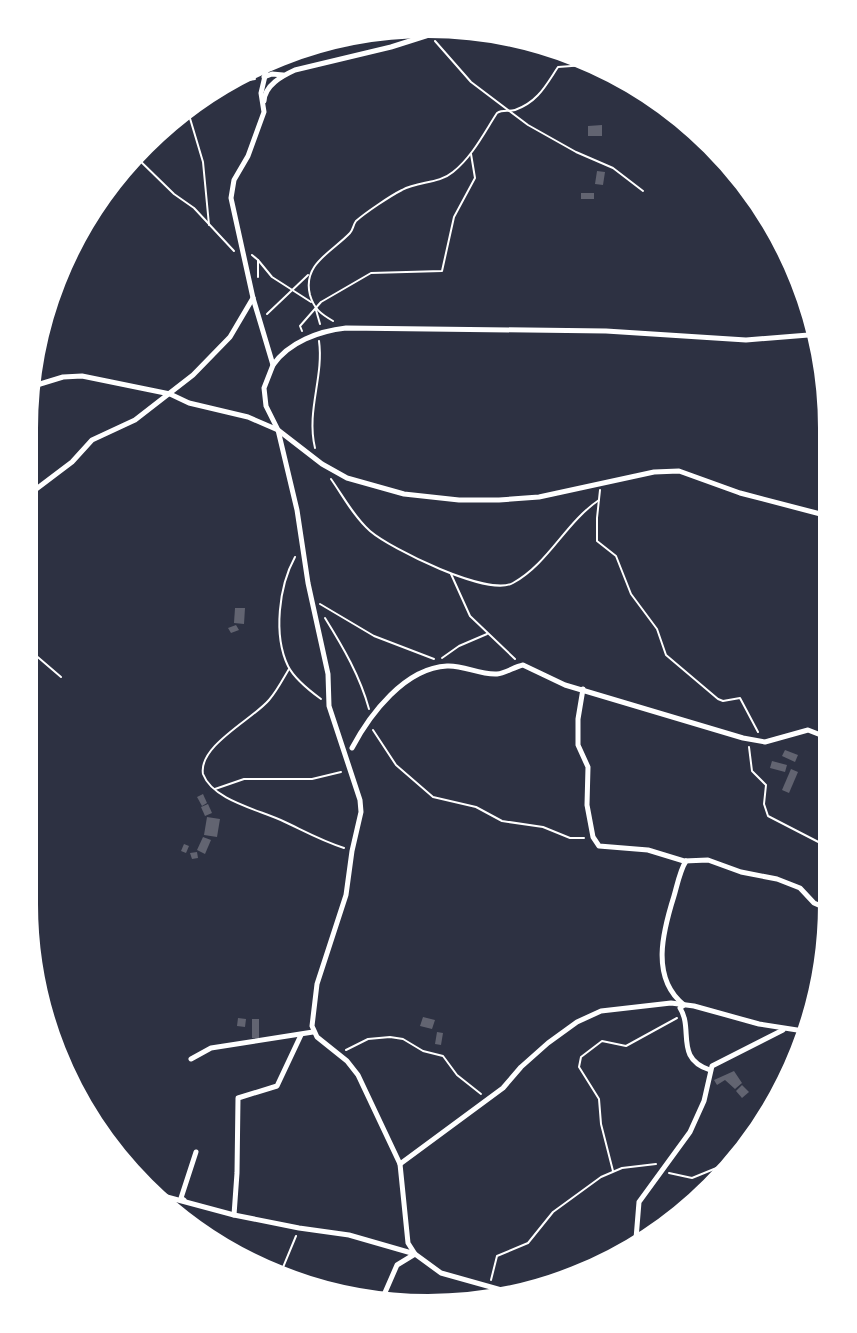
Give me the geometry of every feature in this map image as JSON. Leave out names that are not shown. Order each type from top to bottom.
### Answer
[{"type":"street","points":[[263,78],[272,74],[283,75],[340,57],[391,47],[427,34]]},
{"type":"street","points":[[264,112],[261,93],[265,70]]},
{"type":"street","points":[[273,365],[260,327],[231,198],[234,180],[248,156],[264,112],[265,95],[283,75]]},
{"type":"street","points":[[34,491],[72,462],[92,440],[135,420],[193,375],[230,337],[253,298]]},
{"type":"street","points":[[415,1254],[408,1243],[400,1164],[358,1075],[342,1057],[323,1044],[313,1032],[312,1016],[317,984],[346,895],[352,851],[361,812],[358,790],[329,706],[328,674],[308,583],[304,542],[278,430],[266,406],[264,388],[273,365],[278,358],[305,339],[327,331],[346,328],[606,331],[746,340],[811,335]]},
{"type":"street","points":[[37,385],[63,377],[82,376],[170,394],[189,403],[233,412],[278,430],[320,462],[347,478],[404,494],[459,500],[539,497],[640,475],[679,471],[740,493],[822,514]]},
{"type":"street","points":[[352,748],[370,717],[403,685],[418,675],[446,666],[494,674],[523,665],[552,680],[748,739],[765,742],[781,740],[805,730],[822,736]]},
{"type":"street","points":[[583,689],[578,719],[578,745],[588,766],[587,805],[593,837],[599,846],[607,849],[648,850],[686,861],[708,861],[741,872],[784,880],[800,888],[822,907]]},
{"type":"street","points":[[684,1005],[676,998],[665,978],[662,940],[686,861]]},
{"type":"street","points":[[400,1164],[503,1088],[521,1067],[548,1042],[577,1022],[601,1011],[666,1003],[684,1005],[744,1021],[802,1031]]},
{"type":"street","points":[[684,1005],[680,1008],[685,1015],[687,1049],[698,1066],[710,1070]]},
{"type":"street","points":[[636,1239],[639,1202],[690,1132],[704,1101],[710,1070],[721,1060],[740,1050],[773,1033],[788,1029]]},
{"type":"street","points":[[191,1059],[211,1048],[313,1032]]},
{"type":"street","points":[[234,1215],[238,1098],[277,1086],[301,1035]]},
{"type":"street","points":[[185,1202],[181,1198],[196,1152]]},
{"type":"street","points":[[164,1196],[234,1215],[349,1235],[415,1254],[441,1273],[502,1291]]},
{"type":"street","points":[[384,1296],[397,1265],[415,1254]]},
{"type":"path","points":[[431,34],[471,82],[510,111],[556,142],[613,168],[643,191]]},
{"type":"path","points":[[260,327],[267,313],[351,231],[356,221],[402,190],[446,177],[471,153],[497,113],[510,111],[528,103],[546,89],[558,67],[582,65]]},
{"type":"path","points":[[244,81],[263,78]]},
{"type":"path","points":[[189,116],[203,162],[209,226]]},
{"type":"path","points":[[305,339],[300,326],[314,306],[376,271],[442,271],[454,217],[476,178],[471,153]]},
{"type":"path","points":[[140,161],[174,195],[194,208],[209,226],[246,261]]},
{"type":"path","points":[[258,260],[272,277],[290,291],[346,328]]},
{"type":"path","points":[[310,273],[309,290],[317,321],[327,331],[319,337],[319,374],[312,406],[313,439],[320,462],[370,532],[451,574],[487,586],[510,585],[541,562],[582,512],[599,500]]},
{"type":"path","points":[[602,485],[597,541],[616,556],[631,594],[657,628],[666,655],[718,699],[723,701],[740,698],[765,742]]},
{"type":"path","points":[[304,542],[289,568],[283,591],[281,637],[289,669],[329,706]]},
{"type":"path","points":[[451,574],[470,616],[523,665]]},
{"type":"path","points":[[319,608],[313,599],[340,618],[374,636],[458,667]]},
{"type":"path","points":[[324,617],[363,688],[373,731],[396,765],[433,796],[476,807],[502,821],[543,827],[570,838],[593,837]]},
{"type":"path","points":[[439,661],[459,646],[487,634]]},
{"type":"path","points":[[34,655],[61,677]]},
{"type":"path","points":[[289,669],[268,701],[225,736],[204,762],[203,774],[215,789],[239,804],[285,822],[309,836],[352,851]]},
{"type":"path","points":[[748,739],[750,765],[766,785],[764,804],[768,816],[822,844]]},
{"type":"path","points":[[215,789],[244,779],[312,778],[350,769]]},
{"type":"path","points":[[613,1171],[601,1124],[599,1099],[579,1067],[581,1057],[602,1041],[626,1046],[685,1015]]},
{"type":"path","points":[[342,1057],[342,1052],[349,1047],[368,1039],[390,1037],[404,1039],[423,1051],[443,1056],[461,1079],[487,1099]]},
{"type":"path","points":[[491,1289],[491,1271],[497,1256],[528,1243],[553,1212],[586,1186],[613,1171],[668,1162]]},
{"type":"path","points":[[657,1176],[670,1173],[692,1178],[724,1165]]},
{"type":"path","points":[[282,1270],[299,1228]]},
{"type":"building","points":[[602,125],[602,136],[588,136],[588,126]]},
{"type":"building","points":[[597,171],[605,172],[603,185],[595,184]]},
{"type":"building","points":[[581,193],[594,193],[594,199],[581,199]]},
{"type":"building","points":[[235,608],[245,608],[244,624],[234,623]]},
{"type":"building","points":[[236,625],[239,630],[231,633],[228,628]]},
{"type":"building","points":[[785,750],[798,755],[795,762],[782,756]]},
{"type":"building","points":[[772,761],[787,765],[785,772],[770,768]]},
{"type":"building","points":[[791,769],[798,772],[789,793],[782,790]]},
{"type":"building","points":[[203,794],[207,803],[202,806],[197,797]]},
{"type":"building","points":[[208,804],[212,813],[205,816],[201,807]]},
{"type":"building","points":[[207,817],[220,819],[217,837],[204,835]]},
{"type":"building","points":[[203,837],[211,840],[205,854],[197,850]]},
{"type":"building","points":[[184,844],[189,846],[186,853],[181,851]]},
{"type":"building","points":[[197,852],[198,858],[192,859],[190,853]]},
{"type":"building","points":[[423,1017],[435,1020],[432,1029],[420,1026]]},
{"type":"building","points":[[238,1018],[246,1019],[245,1027],[237,1026]]},
{"type":"building","points":[[252,1019],[259,1019],[259,1038],[252,1038]]},
{"type":"building","points":[[437,1032],[443,1033],[441,1045],[435,1044]]},
{"type":"building","points":[[734,1071],[742,1083],[735,1089],[725,1080],[717,1085],[714,1080]]},
{"type":"building","points":[[742,1085],[749,1092],[742,1098],[736,1091]]}]
